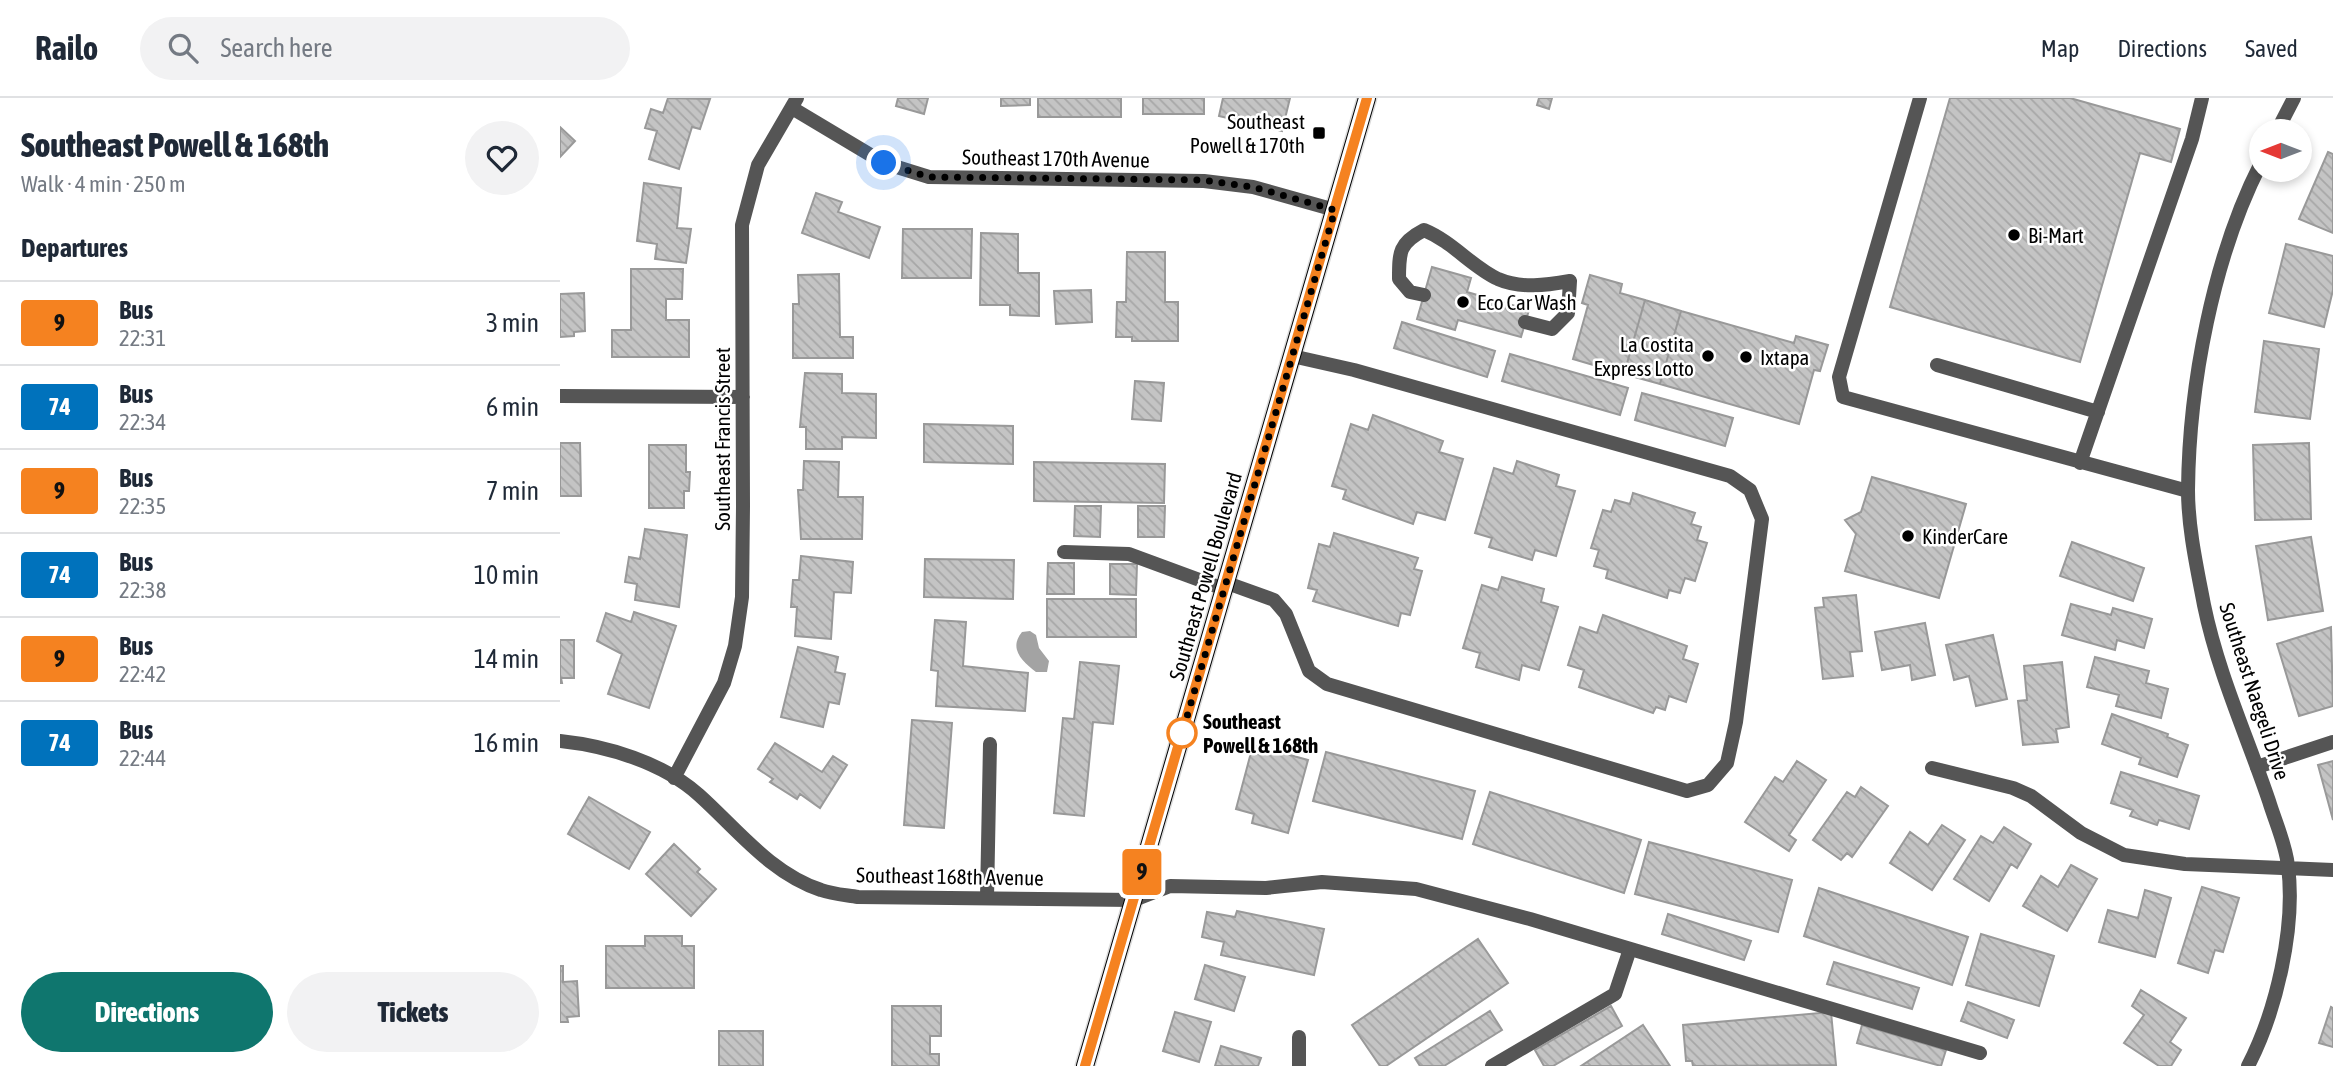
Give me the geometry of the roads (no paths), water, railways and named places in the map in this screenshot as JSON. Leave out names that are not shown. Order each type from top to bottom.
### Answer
[{"type":"main road","name":"Southeast Powell Boulevard","points":[[1086,1066],[1367,98]]},
{"type":"street","points":[[1920,98],[1839,377],[1843,397],[2188,491]]},
{"type":"street","points":[[2080,463],[2192,139],[2202,98]]},
{"type":"street","points":[[2283,119],[2294,98]]},
{"type":"street","name":"Southeast 170th Avenue","points":[[794,103],[884,163],[929,177],[1203,180],[1253,187],[1335,210]]},
{"type":"street","name":"Southeast Francis Street","points":[[674,778],[724,683],[735,646],[742,597],[742,225],[758,165],[794,103]]},
{"type":"street","name":"Southeast Naegeli Drive","points":[[2248,1066],[2268,1018],[2279,978],[2285,943],[2288,866],[2257,767],[2234,707],[2205,608],[2188,491],[2197,377],[2206,323],[2237,222],[2253,182]]},
{"type":"street","points":[[1424,295],[1410,292],[1399,279],[1399,255],[1408,238],[1424,230],[1444,239],[1499,279],[1536,286],[1570,281],[1568,313],[1552,329],[1525,322]]},
{"type":"street","points":[[1064,552],[1129,554],[1274,600],[1286,614],[1309,671],[1327,684],[1687,791],[1707,785],[1727,763],[1736,722],[1762,519],[1750,490],[1730,476],[1354,370],[1292,356]]},
{"type":"street","points":[[1937,365],[2098,412]]},
{"type":"street","points":[[560,396],[744,397]]},
{"type":"street","name":"Southeast 168th Avenue","points":[[560,741],[617,751],[674,778],[698,794],[755,851],[820,890],[858,897],[1134,900]]},
{"type":"street","points":[[2257,767],[2333,741]]},
{"type":"street","points":[[987,898],[990,744]]},
{"type":"street","points":[[1932,768],[2013,788],[2031,796],[2081,833],[2124,855],[2185,864],[2288,866],[2333,870]]},
{"type":"street","points":[[1134,900],[1170,886],[1266,888],[1322,882],[1416,890],[1630,949],[1980,1053]]},
{"type":"street","points":[[1492,1066],[1615,993],[1630,949]]},
{"type":"street","points":[[1299,1037],[1299,1066]]},
{"type":"place","name":"Southeast Powell & 170th","points":[[1319,133]]},
{"type":"place","name":"Bi-Mart","points":[[2014,235]]},
{"type":"place","name":"Eco Car Wash","points":[[1463,302]]},
{"type":"place","name":"La Costita Express Lotto","points":[[1708,356]]},
{"type":"place","name":"Ixtapa","points":[[1746,357]]},
{"type":"place","name":"KinderCare","points":[[1908,536]]},
{"type":"place","name":"Southeast Powell & 168th","points":[[1182,733]]}]
